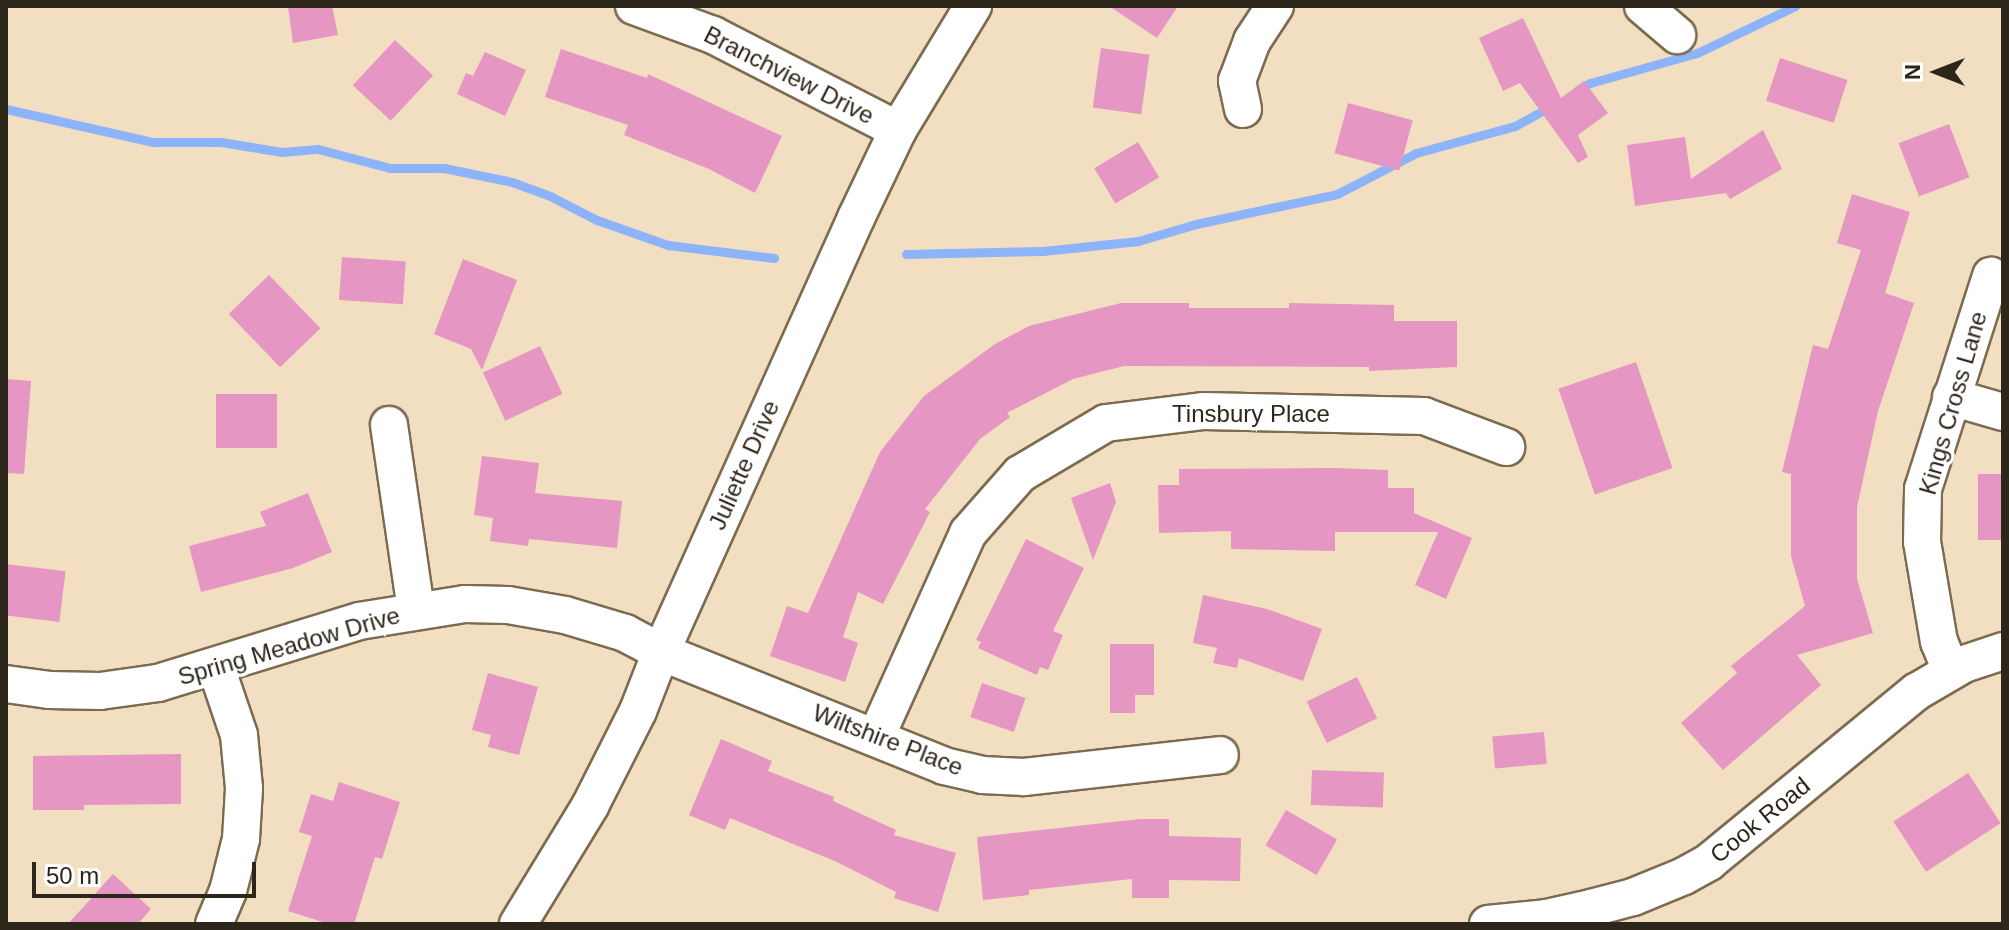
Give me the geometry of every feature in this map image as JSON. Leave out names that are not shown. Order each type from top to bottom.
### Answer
[{"type":"street","name":"Branchview Drive","points":[[634,6],[682,13],[898,130]]},
{"type":"street","name":"Juliette Drive","points":[[533,920],[638,711],[661,652],[818,300],[898,130],[973,6]]},
{"type":"street","points":[[1243,109],[1237,81],[1252,41],[1275,6]]},
{"type":"street","points":[[1643,6],[1677,35]]},
{"type":"street","name":"Kings Cross Lane","points":[[1951,671],[1939,642],[1922,542],[1923,489],[1991,276]]},
{"type":"street","points":[[1951,397],[2003,412]]},
{"type":"street","name":"Tinsbury Place","points":[[876,737],[968,533],[1020,474],[1106,423],[1204,411],[1424,416],[1506,447]]},
{"type":"street","points":[[389,425],[416,609]]},
{"type":"street","name":"Spring Meadow Drive","points":[[6,684],[49,690],[100,691],[158,683],[359,621],[416,609],[494,605],[565,615],[625,633],[661,652]]},
{"type":"street","name":"Cook Road","points":[[1488,924],[1546,918],[1605,904],[1684,876],[1709,862],[1880,718],[1951,671],[2003,651]]},
{"type":"street","name":"Wiltshire Place","points":[[661,652],[944,766],[996,776],[1024,777],[1220,755]]},
{"type":"street","points":[[214,924],[228,891],[241,839],[244,788],[239,735],[216,667]]},
{"type":"building","points":[[288,6],[332,6],[338,35],[293,43]]},
{"type":"building","points":[[1109,6],[1178,6],[1157,38]]},
{"type":"building","points":[[1523,18],[1561,98],[1584,81],[1608,113],[1578,135],[1588,157],[1578,163],[1520,83],[1503,91],[1479,38]]},
{"type":"building","points":[[395,40],[433,75],[391,121],[353,85]]},
{"type":"building","points":[[1101,48],[1150,55],[1141,114],[1093,107]]},
{"type":"building","points":[[561,49],[647,78],[648,74],[782,136],[755,193],[709,169],[624,135],[628,125],[545,97]]},
{"type":"building","points":[[485,52],[526,70],[505,116],[457,94],[466,73],[473,76]]},
{"type":"building","points":[[1780,58],[1848,80],[1834,123],[1766,101]]},
{"type":"building","points":[[1348,103],[1413,120],[1399,171],[1335,153]]},
{"type":"building","points":[[1949,124],[1969,177],[1919,197],[1899,143]]},
{"type":"building","points":[[1763,130],[1782,169],[1730,199],[1726,193],[1635,206],[1627,145],[1685,137],[1691,179]]},
{"type":"building","points":[[1138,142],[1159,177],[1115,203],[1094,168]]},
{"type":"building","points":[[1852,194],[1910,212],[1885,293],[1914,303],[1878,411],[1857,507],[1857,579],[1873,633],[1797,655],[1821,685],[1723,770],[1681,723],[1737,673],[1731,666],[1805,606],[1791,556],[1791,474],[1782,472],[1813,345],[1828,349],[1861,250],[1837,243]]},
{"type":"building","points":[[342,257],[406,261],[403,304],[339,300]]},
{"type":"building","points":[[463,259],[517,280],[482,370],[471,349],[434,334]]},
{"type":"building","points":[[269,275],[320,328],[280,367],[229,314]]},
{"type":"building","points":[[1121,303],[1189,303],[1189,308],[1289,308],[1289,303],[1394,305],[1394,321],[1457,321],[1457,367],[1369,371],[1369,367],[1124,366],[1073,379],[1007,413],[1010,417],[980,439],[925,509],[930,512],[883,604],[858,592],[843,637],[858,643],[845,682],[770,656],[787,606],[808,613],[880,452],[924,396],[995,344],[1029,326]]},
{"type":"building","points":[[540,346],[562,394],[505,421],[483,373]]},
{"type":"building","points":[[1636,362],[1672,468],[1595,495],[1558,389]]},
{"type":"building","points":[[6,379],[31,381],[24,474],[6,473]]},
{"type":"building","points":[[216,394],[277,394],[277,448],[216,448]]},
{"type":"building","points":[[482,456],[539,463],[535,493],[622,501],[617,548],[529,539],[528,546],[490,541],[493,518],[474,515]]},
{"type":"building","points":[[1179,469],[1388,470],[1388,488],[1414,488],[1414,513],[1472,538],[1446,599],[1415,585],[1438,532],[1335,532],[1335,551],[1231,549],[1231,531],[1159,533],[1158,485],[1179,485]]},
{"type":"building","points":[[1978,474],[2003,474],[2003,540],[1978,540]]},
{"type":"building","points":[[1110,483],[1116,502],[1093,560],[1071,498]]},
{"type":"building","points":[[308,493],[332,552],[293,568],[201,592],[189,546],[266,526],[260,512]]},
{"type":"building","points":[[1026,539],[1084,568],[1053,631],[1063,635],[1048,670],[1040,667],[1037,675],[978,648],[981,642],[976,640]]},
{"type":"building","points":[[6,564],[66,571],[59,622],[6,615]]},
{"type":"building","points":[[1203,595],[1267,609],[1322,629],[1303,681],[1239,658],[1237,668],[1213,663],[1217,648],[1193,643]]},
{"type":"building","points":[[1110,644],[1154,644],[1154,695],[1135,695],[1135,713],[1110,713]]},
{"type":"building","points":[[488,673],[538,687],[519,755],[488,747],[491,735],[472,730]]},
{"type":"building","points":[[1357,677],[1377,718],[1327,743],[1307,702]]},
{"type":"building","points":[[982,683],[1025,698],[1014,732],[970,717]]},
{"type":"building","points":[[1544,732],[1547,764],[1495,768],[1492,737]]},
{"type":"building","points":[[721,739],[772,761],[768,771],[834,797],[833,801],[896,830],[894,835],[956,853],[938,912],[894,898],[896,892],[837,862],[730,818],[725,830],[689,815]]},
{"type":"building","points":[[181,754],[181,804],[84,805],[84,810],[33,810],[33,756]]},
{"type":"building","points":[[1312,770],[1384,773],[1383,807],[1311,805]]},
{"type":"building","points":[[1968,773],[2001,823],[1926,872],[1893,821]]},
{"type":"building","points":[[339,782],[400,802],[382,859],[375,857],[354,924],[329,924],[288,911],[312,836],[299,832],[311,794],[333,801]]},
{"type":"building","points":[[1286,810],[1337,840],[1317,875],[1266,846]]},
{"type":"building","points":[[1140,819],[1169,819],[1169,836],[1241,838],[1240,881],[1169,880],[1169,898],[1132,898],[1132,879],[1029,890],[1029,895],[983,900],[977,837]]},
{"type":"building","points":[[113,874],[151,909],[138,924],[68,924]]},
{"type":"waterway","points":[[1579,89],[1590,83],[1697,53],[1795,6]]},
{"type":"waterway","points":[[906,254],[1043,251],[1138,241],[1196,224],[1337,194],[1416,153],[1515,126],[1549,107]]},
{"type":"waterway","points":[[6,109],[153,142],[221,142],[282,152],[318,149],[390,168],[444,168],[512,182],[550,196],[597,220],[668,245],[774,258]]}]
